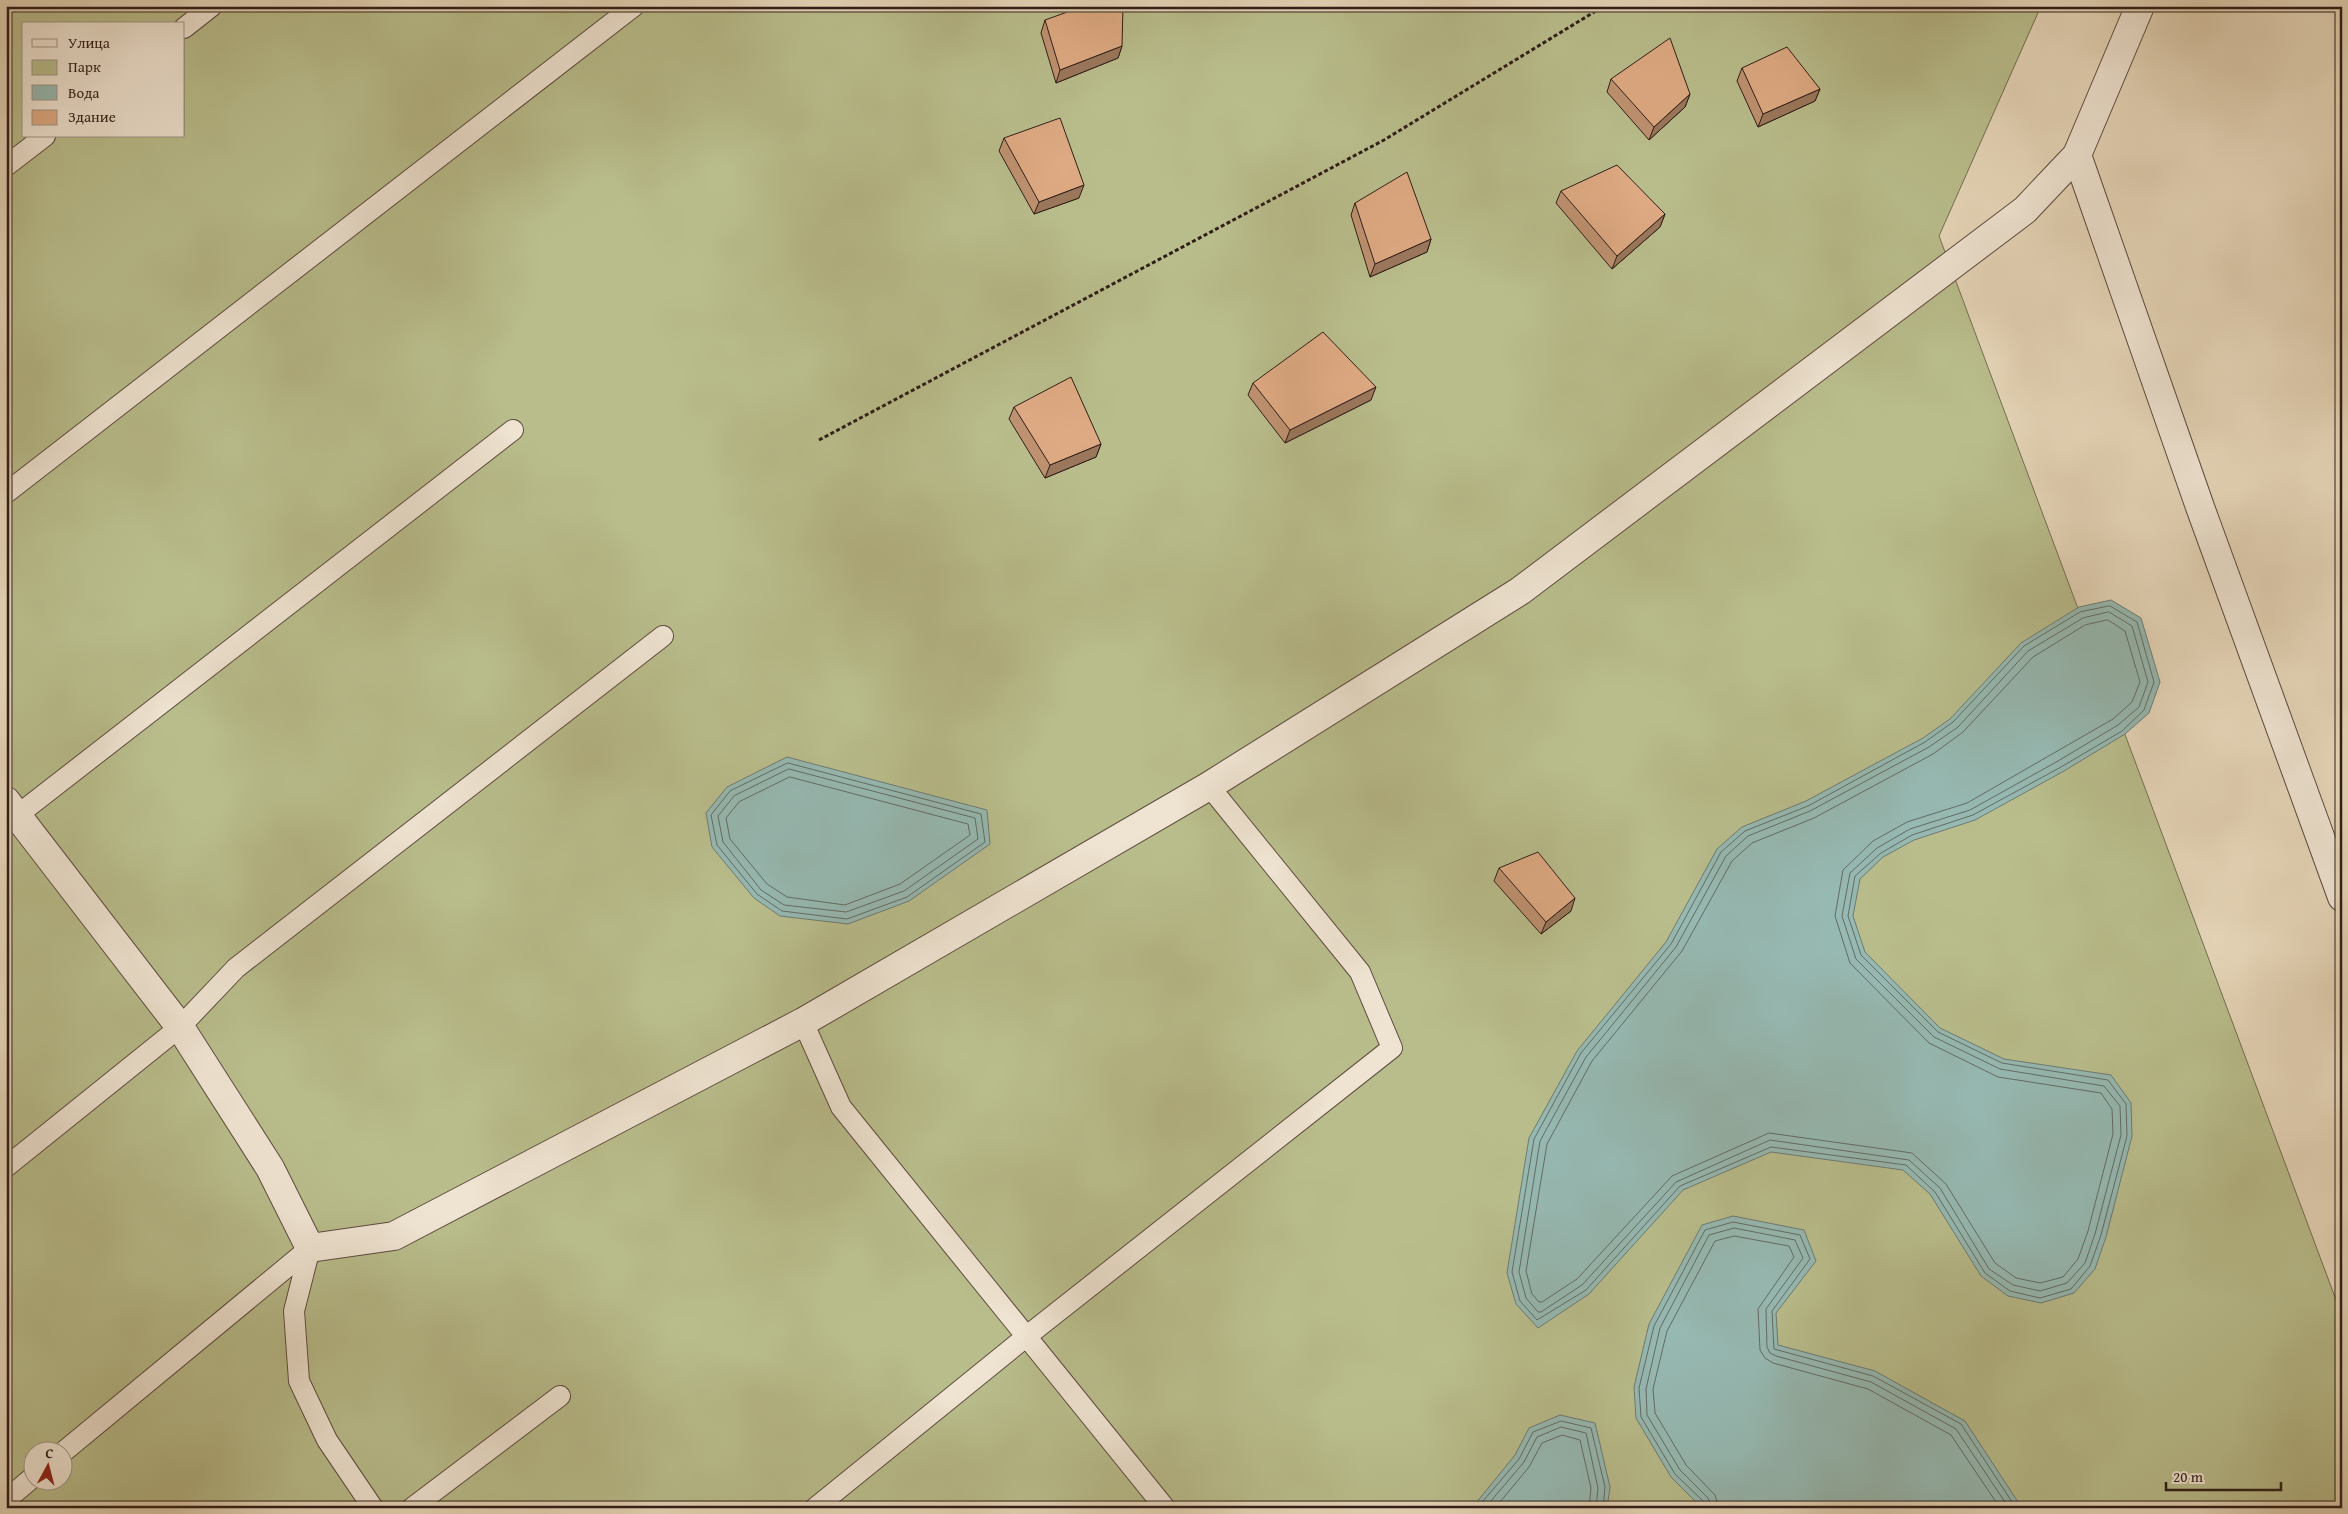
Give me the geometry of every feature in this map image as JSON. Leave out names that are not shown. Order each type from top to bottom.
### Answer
[{"type":"street","points":[[10,814],[180,1027],[270,1168],[310,1248],[394,1236],[803,1022],[1208,786],[1520,591],[2025,210],[2077,155],[2140,6]]},
{"type":"street","points":[[2077,155],[2200,506],[2342,897]]},
{"type":"lane","points":[[185,27],[212,6]]},
{"type":"lane","points":[[6,493],[634,6]]},
{"type":"lane","points":[[6,166],[41,138]]},
{"type":"lane","points":[[10,814],[513,430]]},
{"type":"lane","points":[[6,1166],[180,1027],[236,968],[663,636]]},
{"type":"lane","points":[[815,1508],[1026,1336],[1392,1048],[1360,972],[1208,786]]},
{"type":"lane","points":[[803,1022],[841,1108],[1165,1508]]},
{"type":"lane","points":[[72,1445],[310,1248]]},
{"type":"lane","points":[[310,1248],[294,1311],[299,1381],[327,1440],[373,1508]]},
{"type":"lane","points":[[412,1508],[560,1396]]},
{"type":"lane","points":[[6,1500],[22,1486]]},
{"type":"path","points":[[819,440],[1384,140],[1604,6]]},
{"type":"green space","points":[[6,6],[2041,6],[1939,236],[2342,1316],[2342,1508],[6,1508]]},
{"type":"water","points":[[2111,600],[2141,618],[2160,682],[2149,713],[2125,734],[2064,771],[1975,820],[1914,840],[1883,857],[1860,879],[1853,916],[1865,952],[1940,1028],[2004,1059],[2111,1075],[2131,1103],[2132,1136],[2106,1237],[2095,1269],[2074,1293],[2041,1303],[2008,1296],[1981,1276],[1930,1194],[1903,1170],[1771,1152],[1683,1190],[1589,1294],[1538,1328],[1516,1304],[1507,1273],[1529,1138],[1577,1051],[1666,942],[1717,849],[1742,827],[1806,801],[1923,738],[1950,719],[2021,643],[2079,607]]},
{"type":"water","points":[[787,757],[987,810],[990,844],[909,901],[848,924],[780,916],[754,898],[712,847],[706,813],[727,787]]},
{"type":"water","points":[[1733,1216],[1804,1230],[1816,1261],[1776,1313],[1778,1345],[1875,1371],[1965,1421],[2022,1508],[1702,1508],[1671,1477],[1636,1418],[1634,1387],[1649,1324],[1702,1225]]},
{"type":"water","points":[[1560,1415],[1595,1423],[1610,1487],[1607,1508],[1472,1508],[1515,1455],[1529,1428]]},
{"type":"building","points":[[1084,6],[1123,6],[1122,46],[1060,70],[1045,20]]},
{"type":"building","points":[[1670,38],[1690,94],[1654,127],[1611,79]]},
{"type":"building","points":[[1787,47],[1820,89],[1763,114],[1742,68]]},
{"type":"building","points":[[1060,118],[1084,185],[1039,202],[1004,138]]},
{"type":"building","points":[[1617,165],[1665,214],[1617,256],[1561,191]]},
{"type":"building","points":[[1407,172],[1431,239],[1375,264],[1355,203]]},
{"type":"building","points":[[1323,332],[1376,387],[1290,430],[1253,383]]},
{"type":"building","points":[[1071,377],[1101,444],[1050,465],[1014,407]]},
{"type":"building","points":[[1538,852],[1575,898],[1546,922],[1499,868]]}]
